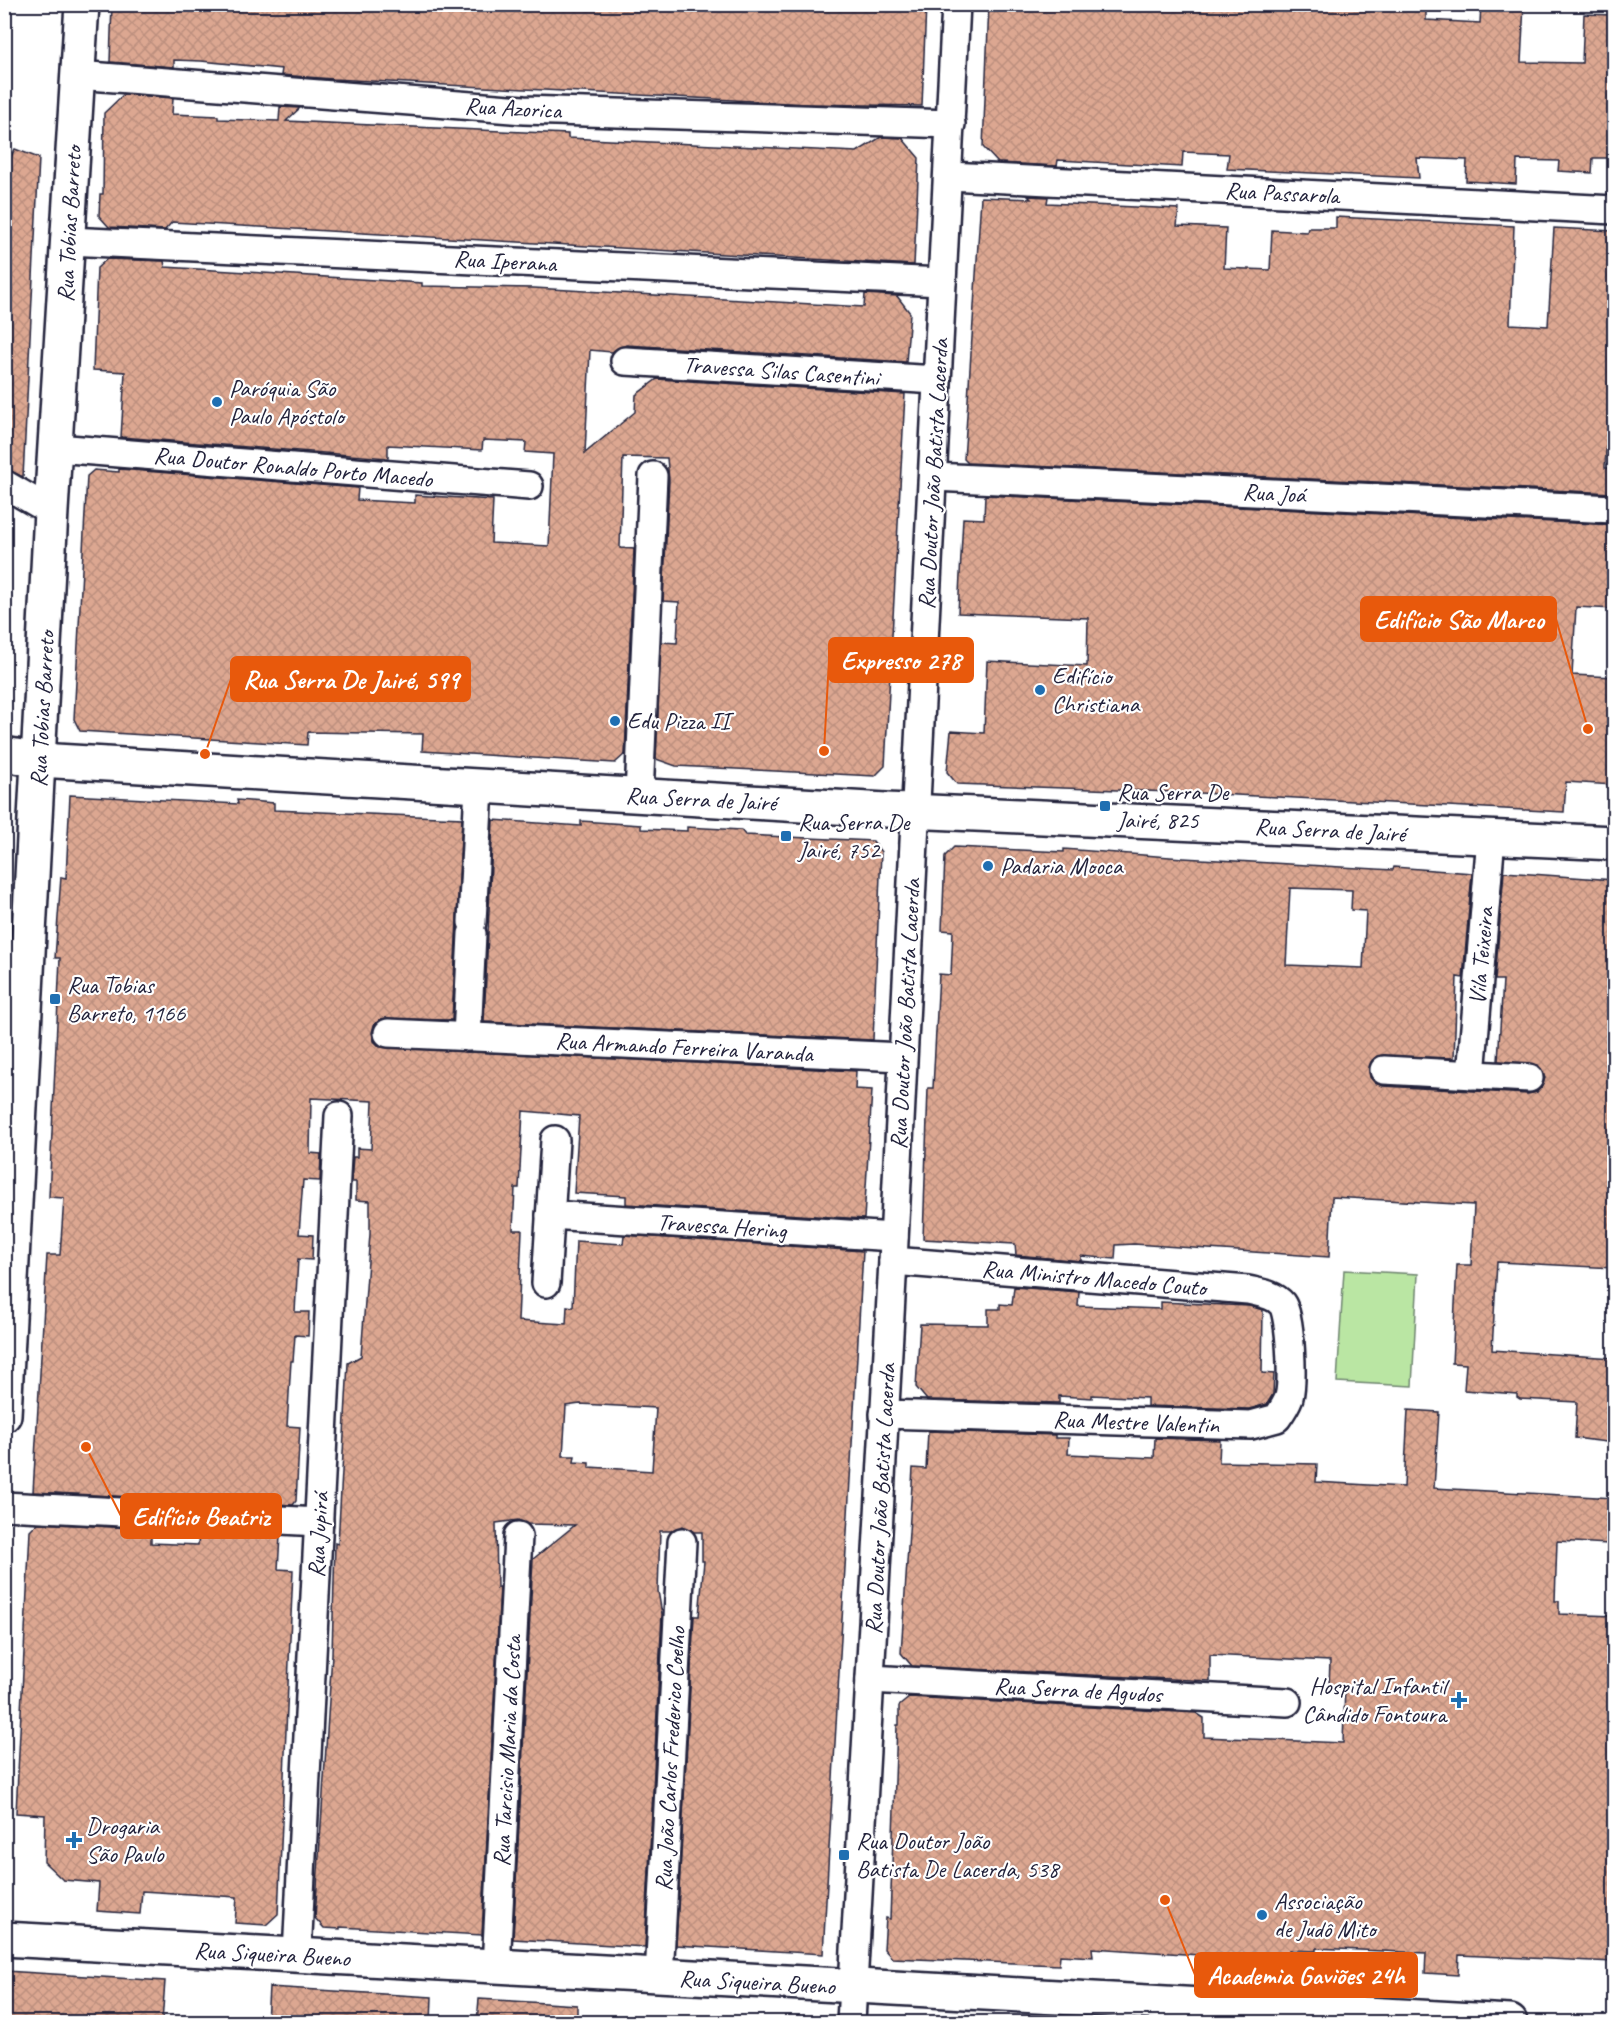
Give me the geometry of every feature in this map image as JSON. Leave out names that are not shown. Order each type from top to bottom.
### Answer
[{"type":"main road","name":"Rua Tobias Barreto","points":[[4,1415],[9,1224],[39,760],[51,511],[82,4]]},
{"type":"main road","name":"Rua Serra de Jairé","points":[[4,754],[39,760],[639,796],[1614,843]]},
{"type":"main road","name":"Rua Siqueira Bueno","points":[[4,1939],[853,1988],[1140,2013],[1510,2022]]},
{"type":"street","name":"Rua Doutor João Batista Lacerda","points":[[851,2022],[894,1249],[956,4]]},
{"type":"street","name":"Rua Azorica","points":[[77,75],[524,110],[951,124]]},
{"type":"street","name":"Rua Passarola","points":[[949,176],[1614,210]]},
{"type":"street","name":"Rua Iperana","points":[[68,241],[942,282]]},
{"type":"street","name":"Travessa Silas Casentini","points":[[625,361],[937,380]]},
{"type":"street","name":"Rua Doutor Ronaldo Porto Macedo","points":[[56,448],[529,486]]},
{"type":"street","points":[[639,796],[653,476]]},
{"type":"street","name":"Rua Joá","points":[[933,477],[1614,508]]},
{"type":"street","points":[[4,484],[51,511]]},
{"type":"street","points":[[466,1037],[478,787]]},
{"type":"street","name":"Vila Teixeira","points":[[1471,1075],[1491,837]]},
{"type":"street","name":"Rua Armando Ferreira Varanda","points":[[388,1033],[902,1057]]},
{"type":"street","points":[[1384,1070],[1529,1078]]},
{"type":"street","name":"Rua Jupirá","points":[[297,1955],[339,1116]]},
{"type":"street","points":[[546,1283],[555,1140]]},
{"type":"street","name":"Travessa Hering","points":[[550,1215],[894,1249]]},
{"type":"street","name":"Rua Ministro Macedo Couto","points":[[894,1249],[1248,1290],[1270,1295],[1278,1300],[1287,1312]]},
{"type":"street","name":"Rua Mestre Valentin","points":[[884,1414],[1237,1425],[1266,1423],[1277,1418],[1289,1397],[1287,1312]]},
{"type":"street","points":[[4,1506],[318,1522]]},
{"type":"street","name":"Rua Tarcisio Maria da Costa","points":[[496,1967],[518,1536]]},
{"type":"street","name":"Rua João Carlos Frederico Coelho","points":[[659,1977],[682,1542]]},
{"type":"street","name":"Rua Serra de Agudos","points":[[870,1679],[1287,1702]]},
{"type":"green space","points":[[1344,1270],[1418,1274],[1412,1386],[1337,1382]]},
{"type":"building","points":[[112,4],[926,4],[922,106],[807,104],[333,79],[281,75],[282,69],[201,61],[174,60],[174,67],[110,62]]},
{"type":"building","points":[[989,4],[1426,4],[1426,20],[1480,23],[1481,4],[1524,4],[1521,62],[1582,63],[1584,14],[1613,15],[1611,80],[1614,80],[1614,158],[1593,158],[1592,173],[1558,171],[1559,161],[1517,160],[1516,184],[1466,181],[1467,160],[1417,158],[1419,178],[1227,169],[1229,154],[1183,152],[1182,167],[1058,160],[1057,166],[998,163],[983,147]]},
{"type":"building","points":[[124,94],[173,98],[172,114],[218,116],[218,119],[279,121],[280,107],[300,108],[286,121],[568,134],[568,138],[857,152],[881,137],[902,138],[919,158],[914,265],[172,222],[165,230],[109,227],[99,216],[100,194],[103,194],[104,113]]},
{"type":"building","points":[[15,149],[39,158],[23,477],[4,468],[4,169]]},
{"type":"building","points":[[1028,196],[1048,197],[1047,203],[1179,209],[1177,226],[1226,228],[1224,268],[1270,270],[1272,230],[1307,232],[1308,228],[1336,228],[1336,217],[1514,226],[1510,324],[1548,326],[1554,228],[1614,231],[1614,403],[1609,403],[1605,468],[1614,468],[1614,493],[968,463],[964,459],[981,197],[1031,199]]},
{"type":"building","points":[[107,259],[164,261],[165,267],[422,283],[422,286],[534,288],[864,307],[865,294],[897,296],[910,313],[906,362],[626,345],[612,352],[590,350],[585,453],[635,412],[636,395],[657,379],[905,394],[885,766],[875,776],[676,766],[656,759],[661,642],[677,643],[679,602],[663,601],[669,480],[667,458],[623,457],[620,548],[634,549],[625,754],[615,763],[422,751],[423,734],[308,732],[307,745],[80,731],[74,719],[87,476],[94,470],[119,472],[119,469],[358,488],[357,500],[415,503],[415,495],[493,500],[491,543],[549,546],[553,454],[525,452],[526,442],[483,440],[482,450],[388,445],[388,458],[121,437],[125,372],[93,370],[97,268]]},
{"type":"building","points":[[985,495],[1614,525],[1614,609],[1576,607],[1572,675],[1614,677],[1614,785],[1566,782],[1564,812],[1199,793],[957,784],[947,772],[951,731],[984,733],[987,661],[1087,666],[1088,618],[958,613],[963,518],[984,519]]},
{"type":"building","points":[[70,795],[238,804],[237,800],[274,803],[274,810],[462,818],[452,1020],[381,1019],[374,1025],[372,1033],[374,1041],[380,1047],[856,1071],[855,1089],[872,1090],[864,1219],[626,1204],[626,1196],[574,1193],[579,1116],[559,1114],[523,1111],[519,1188],[515,1188],[513,1230],[522,1230],[518,1321],[566,1324],[567,1306],[573,1307],[576,1241],[623,1244],[624,1235],[863,1251],[823,1954],[676,1945],[694,1616],[699,1616],[704,1561],[702,1561],[702,1532],[694,1532],[683,1526],[671,1531],[660,1531],[658,1591],[662,1614],[645,1947],[513,1939],[533,1559],[575,1525],[527,1524],[518,1520],[496,1523],[497,1588],[500,1586],[482,1935],[324,1928],[315,1918],[332,1654],[335,1543],[338,1544],[348,1363],[361,1356],[370,1234],[370,1201],[356,1200],[356,1182],[351,1182],[353,1157],[357,1157],[357,1148],[371,1149],[373,1101],[311,1098],[310,1153],[321,1154],[320,1181],[303,1180],[299,1234],[313,1235],[312,1260],[298,1259],[295,1312],[309,1312],[308,1336],[295,1335],[293,1361],[291,1361],[287,1426],[300,1427],[296,1501],[293,1505],[33,1492],[47,1255],[60,1255],[64,1198],[49,1197],[60,958],[55,958],[61,877],[66,878]],"holes":[[[580,1404],[656,1408],[652,1471],[589,1467],[589,1463],[574,1462],[575,1456],[563,1456],[566,1406]]]},
{"type":"building","points":[[493,820],[581,826],[581,821],[641,825],[641,829],[687,831],[687,827],[741,830],[745,835],[873,841],[881,852],[873,1040],[484,1022]]},
{"type":"building","points":[[954,847],[1064,852],[1064,849],[1183,858],[1393,870],[1394,867],[1472,873],[1463,978],[1457,977],[1454,1058],[1377,1056],[1371,1062],[1370,1077],[1375,1083],[1383,1086],[1528,1094],[1537,1092],[1545,1078],[1538,1065],[1498,1061],[1503,980],[1495,980],[1504,872],[1614,880],[1614,1268],[1497,1262],[1492,1350],[1614,1358],[1614,1443],[1575,1438],[1577,1402],[1520,1399],[1517,1394],[1464,1390],[1466,1364],[1452,1363],[1457,1265],[1471,1265],[1474,1205],[1332,1197],[1329,1257],[1134,1244],[1116,1245],[1115,1259],[1081,1256],[1081,1261],[1016,1255],[1015,1244],[923,1239],[928,1088],[933,1088],[939,974],[951,975],[953,931],[942,930],[945,856]],"holes":[[[1290,888],[1352,890],[1351,910],[1366,911],[1363,968],[1286,965]]]},
{"type":"building","points":[[1014,1287],[1079,1292],[1078,1306],[1161,1309],[1161,1302],[1249,1306],[1263,1310],[1262,1373],[1274,1374],[1273,1394],[1267,1404],[1249,1409],[1147,1406],[1147,1398],[1092,1395],[1092,1398],[1059,1396],[1059,1403],[927,1400],[916,1387],[920,1324],[988,1325],[988,1309],[1000,1309],[1000,1304],[1012,1305]]},
{"type":"building","points":[[1408,1410],[1439,1412],[1434,1488],[1614,1498],[1614,1523],[1609,1523],[1608,1544],[1557,1541],[1555,1601],[1559,1601],[1559,1614],[1614,1616],[1609,1710],[1614,1710],[1612,1874],[1614,1874],[1614,1962],[1459,1955],[1458,1975],[1425,1973],[1426,1953],[1316,1948],[1316,1951],[1289,1950],[1287,1979],[1232,1975],[1231,1957],[1092,1948],[1093,1957],[1060,1955],[1059,1965],[892,1958],[884,1949],[886,1918],[890,1919],[897,1725],[899,1725],[899,1706],[910,1697],[1196,1713],[1204,1718],[1204,1737],[1343,1743],[1345,1687],[1329,1686],[1330,1661],[1210,1655],[1210,1681],[912,1666],[901,1653],[913,1468],[926,1469],[928,1431],[1055,1435],[1055,1438],[1069,1438],[1068,1454],[1154,1458],[1155,1438],[1220,1440],[1219,1462],[1317,1464],[1316,1482],[1404,1487]]},
{"type":"building","points":[[38,1523],[151,1529],[151,1543],[198,1545],[199,1532],[280,1536],[278,1569],[293,1570],[278,1914],[266,1925],[235,1923],[237,1897],[142,1891],[140,1914],[97,1911],[99,1883],[63,1880],[44,1862],[45,1815],[16,1813],[30,1531]]},
{"type":"building","points":[[5,1971],[165,1981],[162,2022],[4,2022]]},
{"type":"building","points":[[269,1987],[432,1997],[431,2022],[267,2022]]},
{"type":"building","points":[[479,1999],[577,2005],[577,2022],[477,2022]]},
{"type":"place","name":"Paróquia São Paulo Apóstolo","points":[[217,402]]},
{"type":"place","name":"Edifício Christiana","points":[[1040,690]]},
{"type":"place","name":"Edu Pizza II","points":[[615,721]]},
{"type":"place","name":"Edifício São Marco","points":[[1588,729]]},
{"type":"place","name":"Expresso 278","points":[[824,751]]},
{"type":"place","name":"Rua Serra De Jairé, 599","points":[[205,754]]},
{"type":"place","name":"Rua Serra De Jairé, 825","points":[[1105,806]]},
{"type":"place","name":"Rua Serra De Jairé, 752","points":[[786,836]]},
{"type":"place","name":"Padaria Mooca","points":[[988,866]]},
{"type":"place","name":"Rua Tobias Barreto, 1166","points":[[55,999]]},
{"type":"place","name":"Edifício Beatriz","points":[[86,1447]]},
{"type":"place","name":"Hospital Infantil Cândido Fontoura","points":[[1459,1700]]},
{"type":"place","name":"Drogaria São Paulo","points":[[74,1840]]},
{"type":"place","name":"Rua Doutor João Batista De Lacerda, 538","points":[[844,1855]]},
{"type":"place","name":"Academia Gaviões 24h","points":[[1165,1900]]},
{"type":"place","name":"Associação de Judô Mito","points":[[1262,1915]]}]
